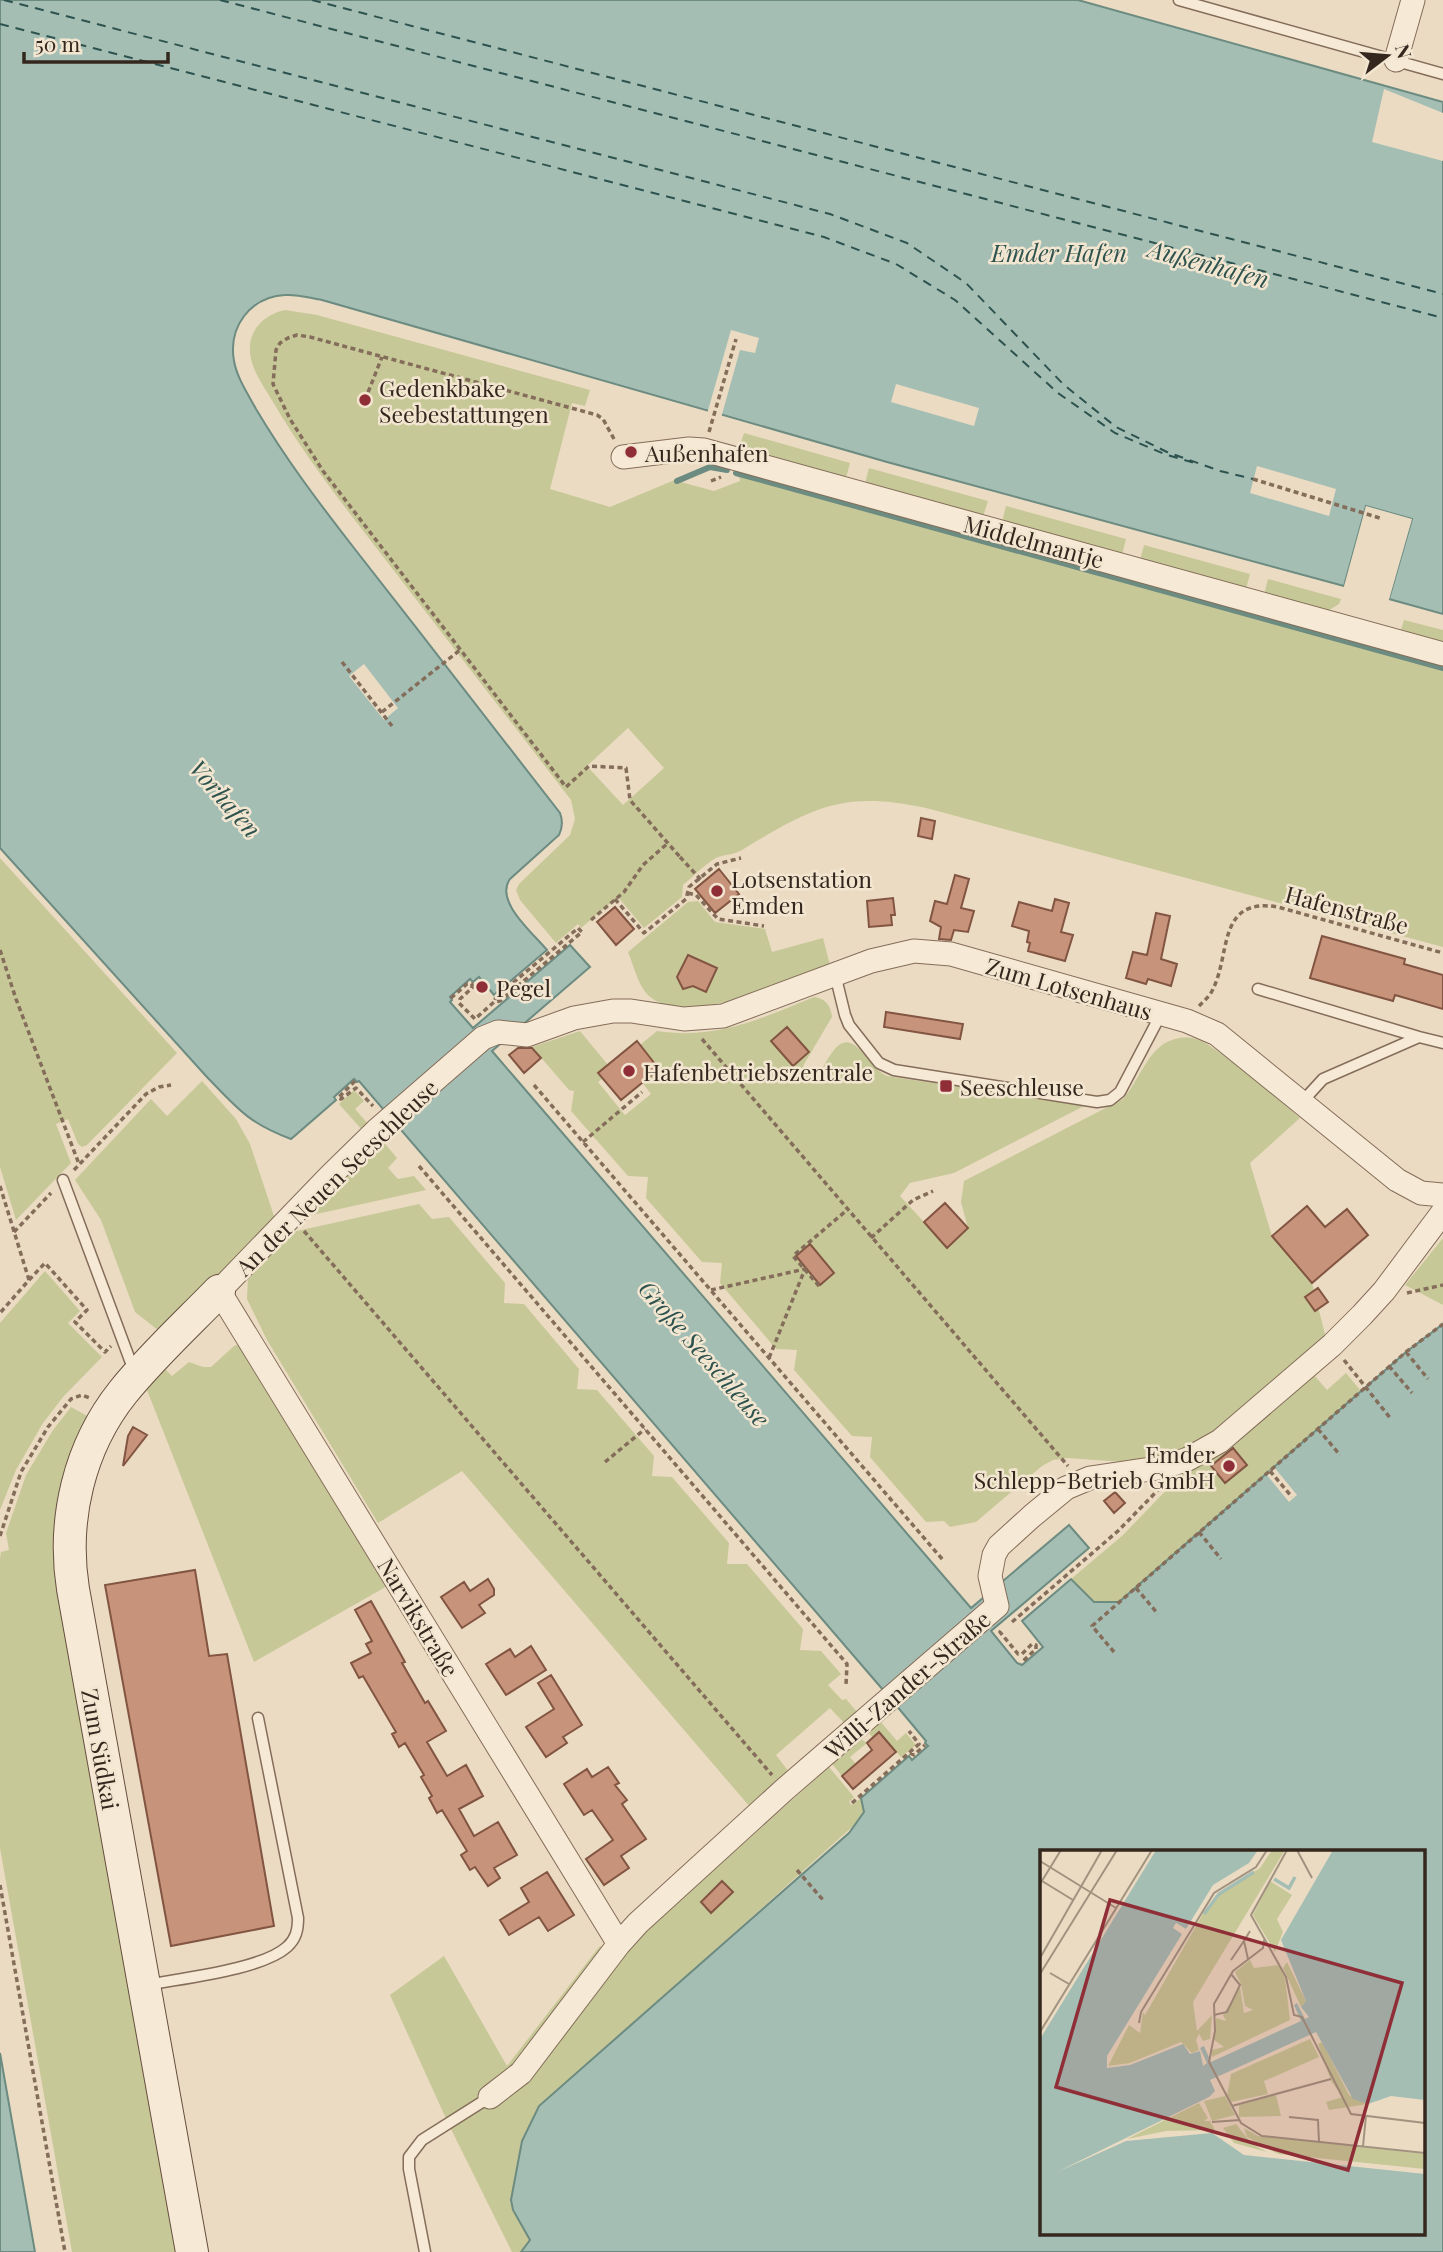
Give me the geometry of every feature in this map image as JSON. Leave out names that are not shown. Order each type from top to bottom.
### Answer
[{"type":"street","points":[[1396,60],[1413,0]]},
{"type":"street","name":"Middelmantje","points":[[623,457],[689,449],[704,450],[1443,654]]},
{"type":"street","name":"Zum Lotsenhaus","points":[[649,1014],[703,1019],[733,1013],[871,961],[914,951],[951,954],[1187,1021],[1217,1034],[1403,1184],[1421,1193],[1443,1195]]},
{"type":"street","name":"An der Neuen Seeschleuse","points":[[219,1291],[389,1119],[488,1035],[504,1032],[527,1035],[574,1017],[596,1013],[631,1011],[649,1014]]},
{"type":"street","name":"Willi-Zander-Straße","points":[[490,2097],[521,2073],[618,1944],[638,1923],[785,1789],[997,1606],[990,1576],[996,1550],[1066,1488],[1099,1475],[1164,1466],[1188,1459],[1220,1441],[1332,1345],[1384,1291],[1443,1212]]},
{"type":"street","name":"Zum Südkai","points":[[192,2252],[72,1589],[69,1539],[74,1500],[87,1454],[109,1412],[136,1377],[219,1291]]},
{"type":"street","name":"Narvikstraße","points":[[219,1291],[618,1944]]},
{"type":"lane","points":[[1179,0],[1443,74]]},
{"type":"lane","points":[[835,974],[847,1020],[883,1066],[894,1070],[1097,1102],[1110,1100],[1120,1092],[1161,1014]]},
{"type":"lane","points":[[1258,989],[1443,1043]]},
{"type":"lane","points":[[1301,1102],[1323,1079],[1419,1037]]},
{"type":"lane","points":[[64,1180],[136,1377]]},
{"type":"lane","points":[[144,1985],[264,1961],[289,1946],[298,1933],[298,1918],[258,1718]]},
{"type":"lane","points":[[425,2252],[409,2157],[422,2140],[490,2097]]},
{"type":"path","points":[[623,457],[607,425],[597,415],[310,337],[298,335],[288,338],[280,342],[276,351],[273,373],[275,391],[323,471],[566,787],[589,766],[626,768],[630,800],[703,882]]},
{"type":"path","points":[[712,424],[736,339]]},
{"type":"path","points":[[365,400],[382,357]]},
{"type":"path","points":[[1253,480],[1384,519]]},
{"type":"path","points":[[382,712],[460,650]]},
{"type":"path","points":[[342,662],[392,726]]},
{"type":"path","points":[[591,920],[629,886],[643,865],[668,843]]},
{"type":"path","points":[[615,899],[644,933],[686,899],[690,887],[717,864],[741,858]]},
{"type":"path","points":[[688,893],[696,895],[718,919],[764,926]]},
{"type":"path","name":"Hafenstraße","points":[[1187,1021],[1213,990],[1232,924],[1241,913],[1258,906],[1278,907],[1443,953]]},
{"type":"path","points":[[451,998],[471,983],[472,988],[459,1000],[473,1018],[492,1008],[494,1002],[496,997],[578,928],[582,932],[500,1001],[494,1002]]},
{"type":"path","points":[[0,950],[79,1164]]},
{"type":"path","points":[[684,1019],[1069,1467]]},
{"type":"path","points":[[355,1081],[338,1098],[341,1099],[355,1088],[366,1099]]},
{"type":"path","points":[[14,1232],[146,1094],[159,1087],[171,1085]]},
{"type":"path","points":[[534,1085],[943,1560]]},
{"type":"path","points":[[583,1142],[642,1092]]},
{"type":"path","points":[[419,1166],[847,1664],[846,1685]]},
{"type":"path","points":[[0,1186],[29,1280]]},
{"type":"path","points":[[871,1238],[914,1200],[933,1191]]},
{"type":"path","points":[[819,1286],[793,1256],[847,1210]]},
{"type":"path","points":[[298,1224],[785,1789]]},
{"type":"path","points":[[0,1313],[44,1263],[87,1310],[75,1322],[101,1348]]},
{"type":"path","points":[[710,1290],[805,1269]]},
{"type":"path","points":[[769,1358],[805,1269]]},
{"type":"path","points":[[1384,1291],[1404,1294],[1443,1285]]},
{"type":"path","points":[[1114,1652],[1091,1626],[1389,1366],[1443,1324]]},
{"type":"path","points":[[1332,1345],[1391,1419]]},
{"type":"path","points":[[1406,1352],[1428,1378]]},
{"type":"path","points":[[1389,1366],[1412,1393]]},
{"type":"path","points":[[0,1536],[21,1472],[48,1427],[67,1403]]},
{"type":"path","points":[[605,1462],[645,1429]]},
{"type":"path","points":[[1318,1429],[1340,1455]]},
{"type":"path","points":[[1270,1471],[1292,1497]]},
{"type":"path","points":[[1021,1663],[1037,1645],[1032,1644],[1022,1654],[1018,1654],[1000,1632],[1118,1531],[1162,1486]]},
{"type":"path","points":[[1199,1532],[1222,1559]]},
{"type":"path","points":[[1136,1588],[1158,1614]]},
{"type":"path","points":[[852,1803],[920,1744],[909,1731]]},
{"type":"path","points":[[910,1753],[914,1755],[925,1745]]},
{"type":"path","points":[[797,1870],[823,1900]]},
{"type":"path","points":[[0,1885],[65,2252]]},
{"type":"green space","points":[[285,310],[317,315],[590,390],[585,406],[572,403],[550,489],[610,507],[713,464],[727,468],[726,472],[713,468],[681,482],[714,491],[740,481],[738,471],[1443,665],[1443,947],[930,809],[875,801],[852,802],[811,813],[739,852],[716,858],[683,885],[682,897],[644,928],[618,897],[581,928],[578,924],[556,943],[520,900],[516,890],[570,835],[575,819],[571,800],[337,497],[293,434],[264,386],[251,359],[251,341],[257,327],[277,312]],"holes":[[[628,728],[664,768],[623,805],[587,766]]]},
{"type":"green space","points":[[744,433],[850,463],[846,478],[739,449]]},
{"type":"green space","points":[[869,468],[988,501],[983,517],[865,484]]},
{"type":"green space","points":[[1006,506],[1126,539],[1122,555],[1002,522]]},
{"type":"green space","points":[[1144,545],[1250,574],[1246,589],[1140,560]]},
{"type":"green space","points":[[1268,579],[1341,599],[1339,604],[1326,612],[1264,595]]},
{"type":"green space","points":[[1404,620],[1443,630],[1443,644],[1400,633]]},
{"type":"green space","points":[[0,858],[177,1053],[87,1145],[82,1147],[78,1144],[68,1119],[56,1124],[71,1163],[16,1220],[0,1167]]},
{"type":"green space","points":[[698,901],[715,922],[765,929],[772,952],[823,938],[830,965],[765,990],[712,1005],[666,1005],[645,992],[628,952],[688,902]]},
{"type":"green space","points":[[814,997],[827,1003],[832,1017],[803,1066],[816,1079],[832,1052],[845,1042],[857,1047],[887,1076],[1084,1106],[954,1173],[910,1183],[900,1196],[947,1247],[968,1228],[961,1202],[964,1181],[1123,1099],[1152,1055],[1165,1043],[1188,1038],[1199,1040],[1211,1047],[1300,1118],[1250,1163],[1272,1236],[1312,1283],[1326,1338],[1214,1432],[1186,1449],[1163,1456],[1124,1462],[1067,1458],[1053,1460],[1042,1466],[976,1522],[950,1527],[944,1521],[926,1522],[870,1457],[872,1437],[852,1436],[794,1370],[797,1350],[776,1349],[720,1283],[722,1263],[702,1262],[646,1198],[648,1177],[628,1176],[571,1111],[574,1091],[569,1090],[532,1047],[580,1031],[608,1065],[603,1078],[598,1082],[625,1115],[651,1094],[642,1082],[659,1069],[640,1045],[657,1031],[699,1033],[738,1026]]},
{"type":"green space","points":[[202,1081],[236,1119],[250,1144],[275,1219],[163,1334],[135,1312],[101,1220],[75,1180],[151,1099],[167,1116]]},
{"type":"green space","points":[[354,1090],[364,1101],[355,1109],[369,1125],[363,1131],[339,1104]]},
{"type":"green space","points":[[381,1139],[397,1158],[388,1168],[398,1179],[414,1176],[426,1190],[303,1217]]},
{"type":"green space","points":[[419,1204],[432,1219],[449,1217],[505,1283],[504,1303],[524,1304],[579,1369],[577,1389],[597,1390],[654,1456],[652,1476],[672,1477],[729,1543],[727,1564],[747,1564],[803,1629],[800,1650],[821,1651],[841,1674],[828,1685],[858,1713],[845,1724],[830,1708],[776,1755],[789,1772],[750,1807],[462,1471],[378,1523],[267,1340],[247,1299],[248,1276],[288,1233]]},
{"type":"green space","points":[[1443,1238],[1443,1305],[1405,1285]]},
{"type":"green space","points":[[45,1271],[80,1311],[68,1323],[102,1357],[63,1397],[43,1423],[16,1470],[0,1510],[0,1323]]},
{"type":"green space","points":[[242,1343],[389,1585],[254,1662],[145,1385],[162,1366],[172,1376],[189,1362],[211,1367],[234,1346]]},
{"type":"green space","points":[[1346,1373],[1361,1391],[1119,1602],[1094,1602],[1071,1579],[1123,1535],[1178,1478],[1313,1374],[1327,1390]]},
{"type":"green space","points":[[71,1407],[91,1418],[68,1474],[181,2252],[72,2252],[0,1848],[0,1558],[1,1552],[9,1550],[6,1533],[26,1475],[53,1430]]},
{"type":"green space","points":[[881,1722],[897,1741],[906,1733],[916,1745],[901,1757],[880,1733],[873,1738],[869,1733]]},
{"type":"green space","points":[[861,1739],[867,1743],[850,1757],[856,1764],[842,1776],[832,1764]]},
{"type":"green space","points":[[829,1767],[854,1797],[849,1802],[852,1805],[861,1798],[864,1806],[862,1818],[598,2055],[513,2210],[530,2240],[521,2252],[512,2252],[448,2123],[390,1995],[444,1956],[507,2066],[599,1947],[648,1929]]},
{"type":"water","name":"Emder Hafen","points":[[0,0],[1078,0],[1443,102],[1443,614],[1389,599],[1412,519],[1366,506],[1344,586],[887,462],[322,300],[290,295],[261,301],[244,316],[238,326],[233,348],[235,367],[243,386],[291,463],[561,816],[562,827],[559,835],[510,879],[506,888],[511,907],[547,950],[494,995],[479,977],[473,982],[470,979],[450,997],[450,1002],[473,1028],[570,945],[590,967],[492,1051],[971,1608],[1069,1525],[1089,1548],[991,1631],[1017,1663],[1022,1665],[1043,1647],[1022,1621],[1071,1579],[1094,1602],[1119,1602],[1406,1352],[1443,1324],[1443,2252],[521,2252],[530,2240],[513,2210],[511,2200],[522,2141],[539,2106],[849,1833],[864,1812],[861,1798],[909,1756],[912,1760],[928,1746],[890,1698],[359,1081],[354,1079],[334,1097],[336,1100],[291,1139],[253,1120],[206,1076],[0,848]]},
{"type":"water","points":[[0,2053],[35,2252],[0,2252]]},
{"type":"pier","points":[[1384,89],[1443,113],[1443,161],[1372,142]]},
{"type":"pier","points":[[731,330],[759,338],[755,353],[740,350],[721,418],[707,414]]},
{"type":"pier","points":[[896,384],[979,408],[974,426],[891,402]]},
{"type":"pier","points":[[1257,466],[1336,489],[1329,516],[1250,493]]},
{"type":"pier","points":[[1366,506],[1412,519],[1388,603],[1386,598],[1407,521],[1369,510],[1348,587],[1343,590]]},
{"type":"pier","points":[[364,664],[398,708],[384,720],[349,676]]},
{"type":"pier","name":"Emder Schlepp-Betrieb GmbH","points":[[1274,1467],[1297,1495],[1289,1502],[1266,1474]]},
{"type":"building","points":[[921,818],[935,821],[932,839],[918,836]]},
{"type":"building","name":"Lotsenstation Emden","points":[[719,869],[739,894],[715,913],[695,889]]},
{"type":"building","points":[[955,875],[969,879],[961,908],[974,911],[968,932],[954,930],[951,940],[939,939],[941,927],[930,921],[935,901],[947,904]]},
{"type":"building","points":[[893,898],[895,915],[891,915],[892,925],[869,927],[867,901]]},
{"type":"building","points":[[1055,899],[1069,903],[1061,932],[1073,935],[1065,961],[1028,951],[1029,931],[1012,926],[1019,902],[1052,911]]},
{"type":"building","points":[[615,907],[634,929],[616,945],[597,922]]},
{"type":"building","points":[[1156,913],[1170,916],[1161,959],[1177,964],[1171,986],[1148,979],[1146,984],[1126,978],[1133,952],[1147,955]]},
{"type":"building","points":[[1322,936],[1405,959],[1404,964],[1443,975],[1443,1009],[1395,995],[1393,1001],[1310,978]]},
{"type":"building","points":[[688,955],[717,968],[706,992],[693,986],[683,989],[677,977]]},
{"type":"building","points":[[886,1012],[963,1024],[960,1039],[884,1027]]},
{"type":"building","points":[[787,1027],[809,1052],[793,1066],[771,1041]]},
{"type":"building","name":"Hafenbetriebszentrale","points":[[637,1041],[659,1069],[621,1100],[598,1073]]},
{"type":"building","points":[[518,1048],[532,1048],[541,1058],[524,1073],[509,1055]]},
{"type":"building","points":[[945,1203],[968,1228],[947,1248],[924,1222]]},
{"type":"building","points":[[1307,1206],[1325,1227],[1347,1209],[1368,1235],[1312,1283],[1272,1236]]},
{"type":"building","points":[[810,1244],[834,1273],[820,1285],[796,1256]]},
{"type":"building","points":[[1318,1288],[1328,1302],[1315,1311],[1305,1297]]},
{"type":"building","points":[[133,1427],[147,1435],[123,1466],[128,1436]]},
{"type":"building","name":"Emder Schlepp-Betrieb GmbH","points":[[1233,1448],[1247,1465],[1225,1483],[1211,1466]]},
{"type":"building","points":[[1115,1492],[1125,1503],[1114,1513],[1104,1501]]},
{"type":"building","points":[[195,1570],[209,1656],[227,1654],[274,1926],[171,1946],[105,1585]]},
{"type":"building","points":[[488,1579],[494,1589],[494,1595],[479,1605],[485,1613],[462,1628],[441,1597],[464,1582],[470,1591]]},
{"type":"building","points":[[371,1601],[425,1703],[428,1701],[446,1731],[427,1742],[447,1776],[466,1765],[483,1796],[459,1809],[474,1836],[498,1822],[517,1855],[494,1868],[500,1878],[488,1886],[475,1867],[470,1870],[461,1855],[467,1851],[442,1810],[437,1813],[429,1798],[432,1796],[421,1777],[424,1775],[405,1743],[399,1747],[392,1734],[396,1732],[363,1676],[359,1678],[351,1663],[371,1653],[366,1644],[372,1641],[355,1610]]},
{"type":"building","points":[[531,1646],[546,1670],[506,1695],[486,1664],[510,1649],[515,1657]]},
{"type":"building","points":[[551,1675],[582,1725],[563,1737],[567,1743],[546,1757],[526,1727],[554,1709],[538,1683]]},
{"type":"building","points":[[879,1732],[896,1752],[853,1789],[842,1776],[872,1750],[867,1743]]},
{"type":"building","points":[[608,1767],[619,1783],[615,1785],[627,1800],[622,1804],[646,1839],[621,1856],[629,1868],[604,1885],[586,1859],[613,1840],[592,1810],[584,1815],[564,1784],[587,1769],[592,1777]]},
{"type":"building","points":[[547,1872],[574,1915],[548,1931],[539,1917],[509,1935],[500,1920],[529,1902],[521,1888]]},
{"type":"building","points":[[722,1881],[733,1892],[711,1913],[701,1902]]},
{"type":"waterway","points":[[677,481],[710,467],[727,470]]},
{"type":"waterway","points":[[736,473],[1443,668]]},
{"type":"ferry route","points":[[4,0],[830,214],[907,243],[966,283],[1063,384],[1116,427],[1167,452],[1220,471],[1253,479]]},
{"type":"ferry route","points":[[220,0],[1443,318]]},
{"type":"ferry route","points":[[312,0],[1443,294]]},
{"type":"ferry route","points":[[0,24],[824,237],[896,264],[955,300],[1058,393],[1115,433],[1167,455],[1195,463]]},
{"type":"place","name":"Gedenkbake Seebestattungen","points":[[365,400]]},
{"type":"place","name":"Außenhafen","points":[[631,452]]},
{"type":"place","name":"Lotsenstation Emden","points":[[717,891]]},
{"type":"place","name":"Pegel","points":[[482,987]]},
{"type":"place","name":"Hafenbetriebszentrale","points":[[629,1071]]},
{"type":"place","name":"Seeschleuse","points":[[946,1086]]},
{"type":"place","name":"Emder Schlepp-Betrieb GmbH","points":[[1229,1466]]},
{"type":"water label","name":"Vorhafen","points":[[226,798]]},
{"type":"water label","name":"Große Seeschleuse","points":[[705,1353]]}]
